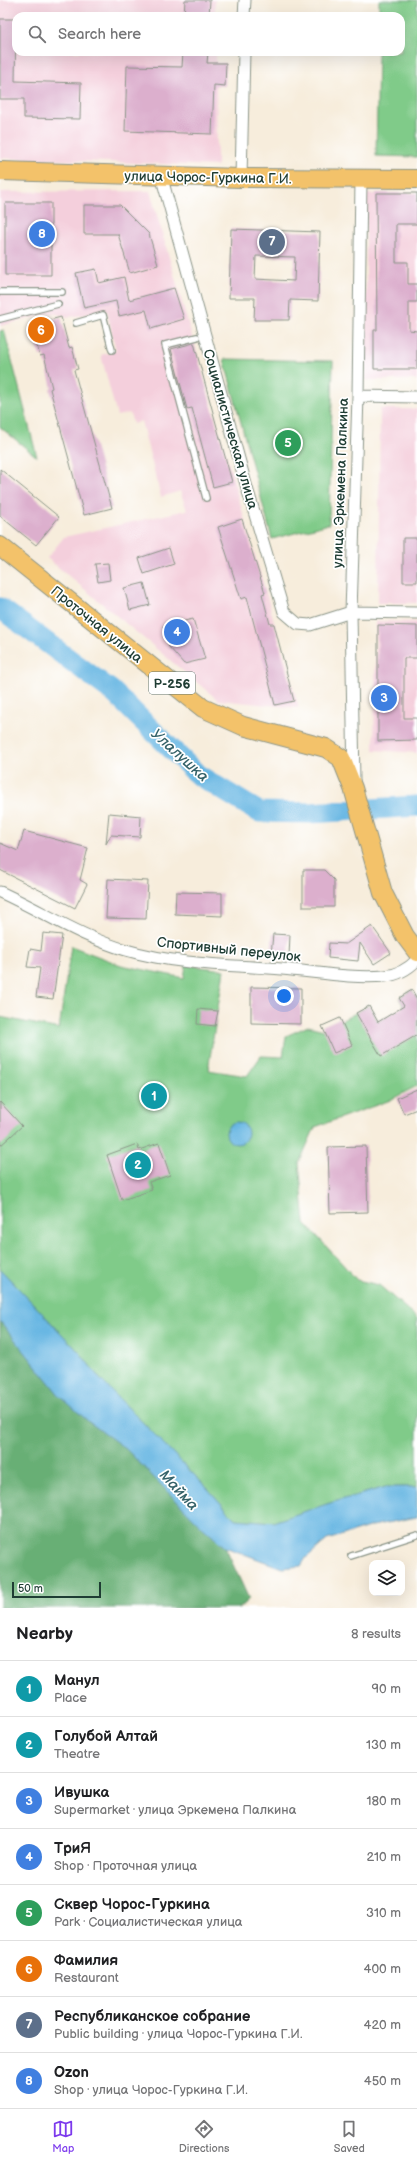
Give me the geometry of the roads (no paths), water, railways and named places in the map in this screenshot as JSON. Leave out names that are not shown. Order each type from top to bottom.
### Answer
[{"type":"main road","name":"улица Чорос-Гуркина Г.И.","points":[[0,171],[241,178],[361,180],[417,179]]},
{"type":"main road","name":"Проточная улица","points":[[0,546],[203,708],[243,726],[326,748],[341,758],[353,788]]},
{"type":"main road","name":"Р-256","points":[[353,788],[383,893],[405,936],[417,952]]},
{"type":"street","points":[[244,12],[245,0]]},
{"type":"street","points":[[241,178],[244,56]]},
{"type":"street","name":"Социалистическая улица","points":[[161,175],[200,336],[284,612],[298,624],[310,624],[351,612]]},
{"type":"street","name":"улица Эркемена Палкина","points":[[353,788],[351,612],[358,396],[361,180]]},
{"type":"street","points":[[358,396],[417,397]]},
{"type":"street","points":[[351,612],[417,613]]},
{"type":"street","name":"Спортивный переулок","points":[[0,892],[34,907],[90,938],[160,959],[349,975],[385,976],[407,969],[417,960]]},
{"type":"lane","points":[[0,292],[62,292]]},
{"type":"lane","points":[[0,319],[58,304]]},
{"type":"lane","points":[[76,323],[103,315],[112,350]]},
{"type":"lane","points":[[200,336],[165,345],[206,498]]},
{"type":"lane","points":[[351,1556],[417,1535]]},
{"type":"water","points":[[237,1122],[245,1125],[248,1133],[245,1141],[237,1144],[229,1141],[226,1133],[229,1125]]},
{"type":"water","name":"Майма","points":[[0,1269],[80,1353],[100,1379],[209,1490],[235,1519],[273,1522],[327,1504],[386,1487],[417,1487],[417,1517],[372,1526],[327,1540],[306,1558],[301,1566],[282,1568],[225,1547],[202,1527],[126,1449],[89,1422],[60,1396],[0,1321]]},
{"type":"waterway","name":"Улалушка","points":[[0,608],[112,691],[198,775],[259,812],[310,813],[417,806]]},
{"type":"place","name":"Ozon","points":[[42,234]]},
{"type":"place","name":"Республиканское собрание","points":[[272,242]]},
{"type":"place","name":"Фамилия","points":[[41,330]]},
{"type":"place","name":"Сквер Чорос-Гуркина","points":[[288,443]]},
{"type":"place","name":"ТриЯ","points":[[177,632]]},
{"type":"place","name":"Ивушка","points":[[384,698]]},
{"type":"place","name":"Манул","points":[[154,1096]]},
{"type":"place","name":"Голубой Алтай","points":[[138,1165]]}]
